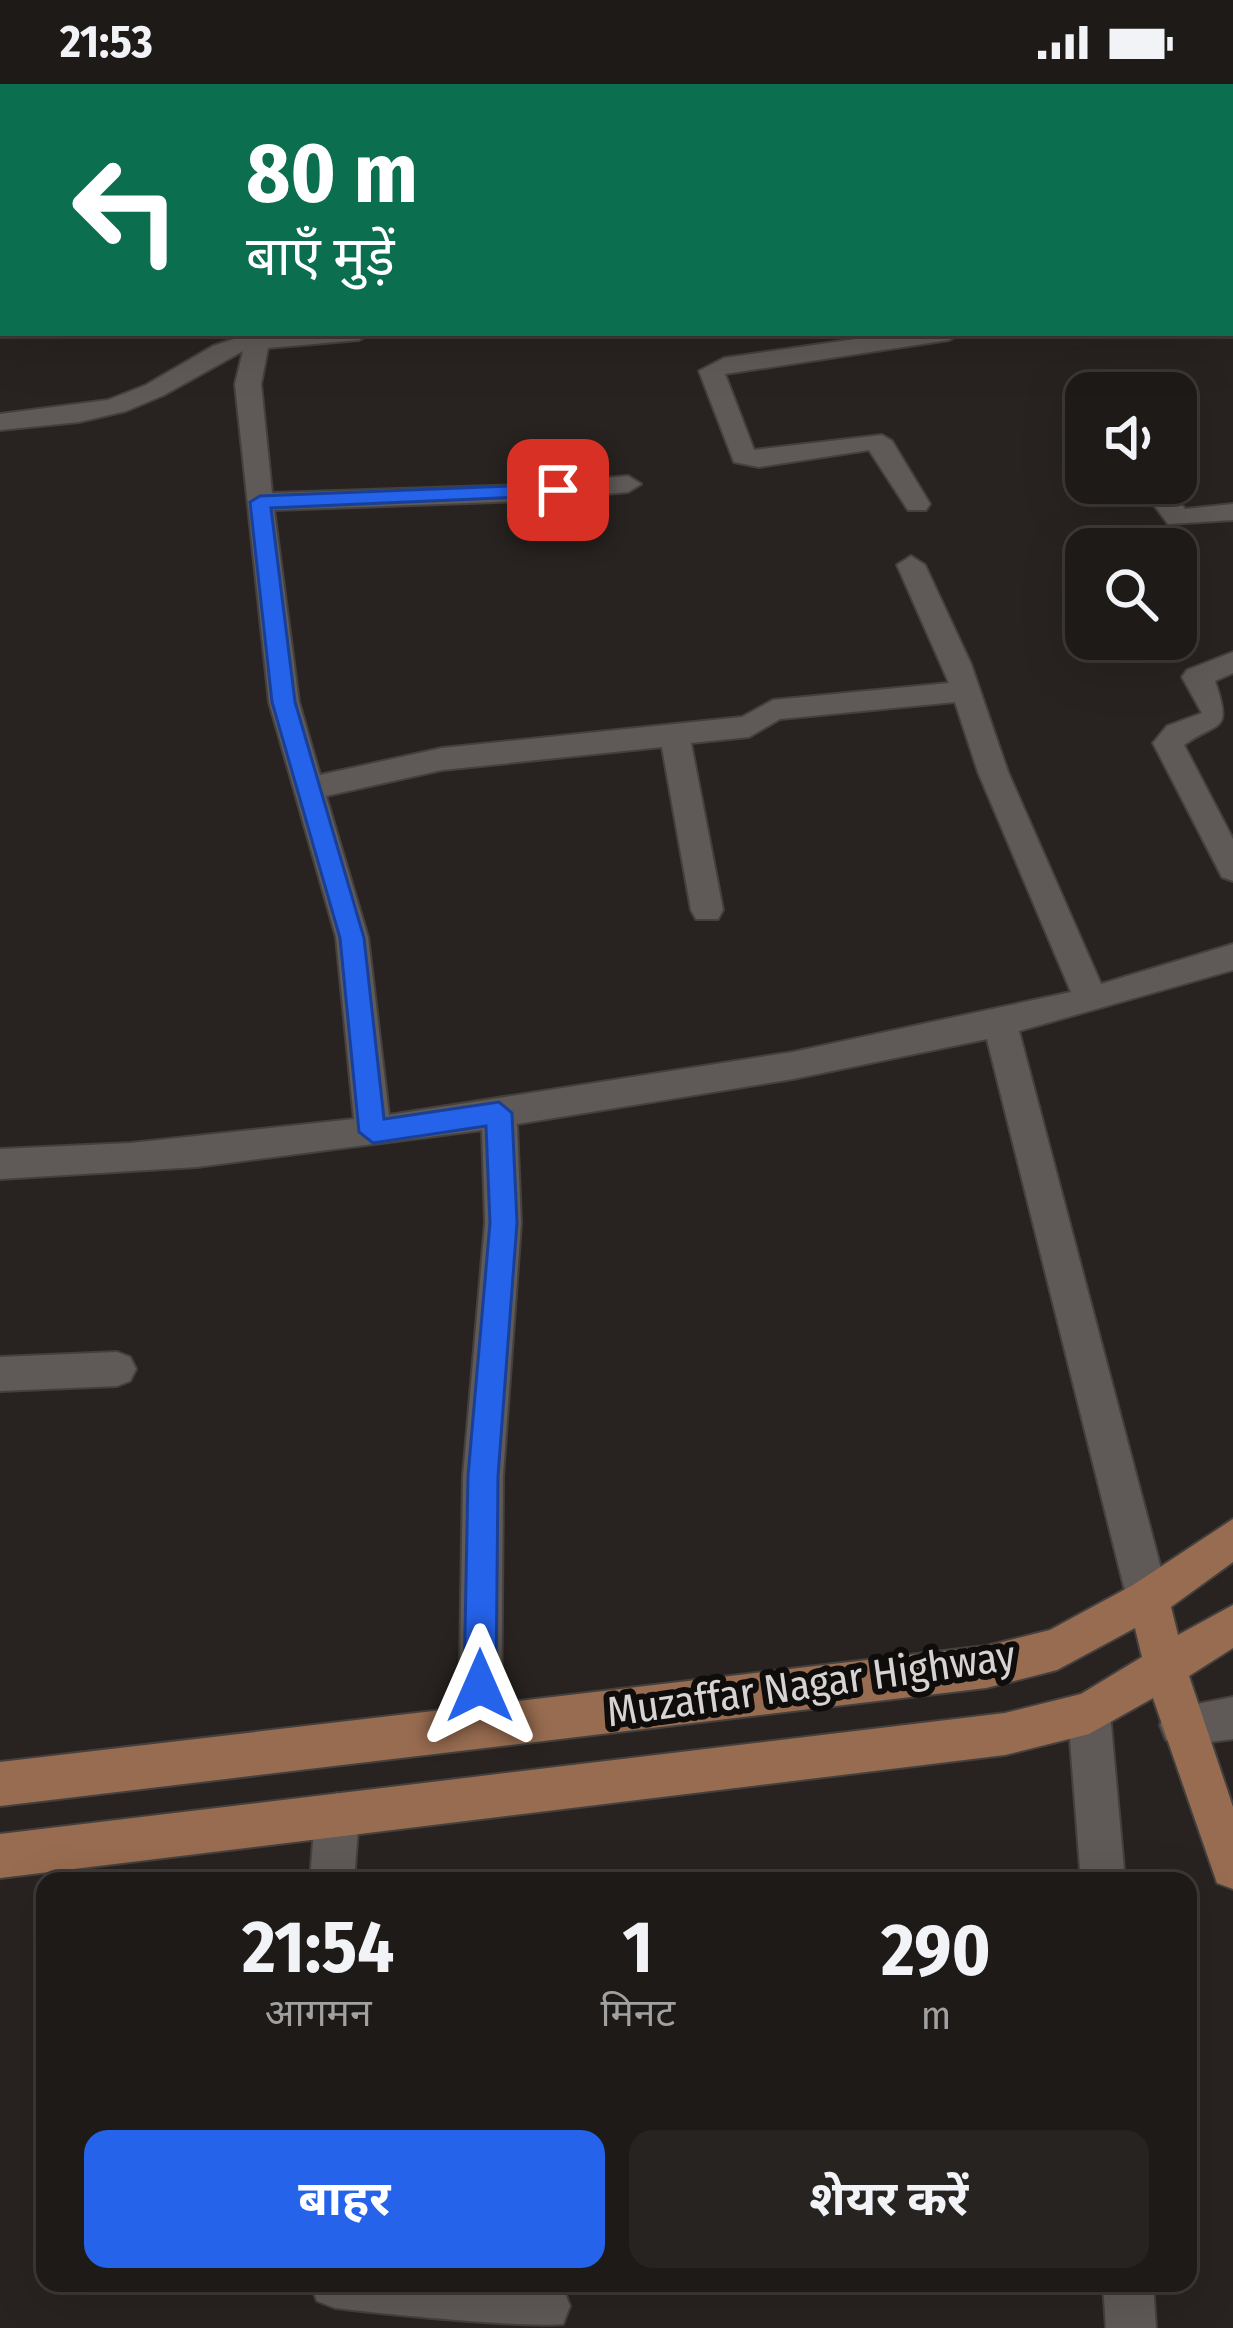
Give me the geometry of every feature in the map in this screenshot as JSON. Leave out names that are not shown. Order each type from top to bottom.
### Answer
[{"type":"main road","name":"Muzaffar Nagar Highway","points":[[0,1784],[986,1667],[1057,1649],[1148,1599],[1233,1538]]},
{"type":"main road","points":[[1148,1599],[1181,1725],[1233,1867]]},
{"type":"main road","name":"Muzaffar Nagar Highway","points":[[0,1856],[1005,1734],[1089,1713],[1233,1625]]},
{"type":"street","points":[[0,422],[97,413],[182,376],[229,346],[263,336]]},
{"type":"street","points":[[263,336],[248,384],[284,702],[352,938],[373,1132]]},
{"type":"street","points":[[917,504],[883,447],[873,441],[759,459],[743,456],[711,371],[724,365],[928,336]]},
{"type":"street","points":[[260,502],[454,497],[628,484]]},
{"type":"street","points":[[1167,504],[1178,518],[1233,512]]},
{"type":"street","points":[[910,565],[967,692],[993,772],[1091,999]]},
{"type":"street","points":[[1233,662],[1197,677],[1216,705],[1217,719],[1178,733],[1168,743],[1233,869]]},
{"type":"street","points":[[311,788],[442,759],[749,728],[773,710],[967,692]]},
{"type":"street","points":[[675,735],[707,910]]},
{"type":"street","points":[[0,1165],[373,1132],[720,1080],[1001,1026],[1233,957]]},
{"type":"street","points":[[1001,1026],[1148,1599]]},
{"type":"street","points":[[480,1727],[483,1476],[503,1223],[499,1113]]},
{"type":"street","points":[[0,1375],[117,1369]]},
{"type":"street","points":[[1089,1713],[1102,1872]]},
{"type":"street","points":[[1181,1725],[1233,1718]]},
{"type":"street","points":[[333,1872],[337,1815]]},
{"type":"street","points":[[417,2292],[545,2306]]},
{"type":"street","points":[[1129,2292],[1131,2328]]},
{"type":"route","points":[[480,1686],[483,1476],[503,1223],[499,1113],[373,1132],[352,938],[284,702],[260,502],[558,490]]}]
